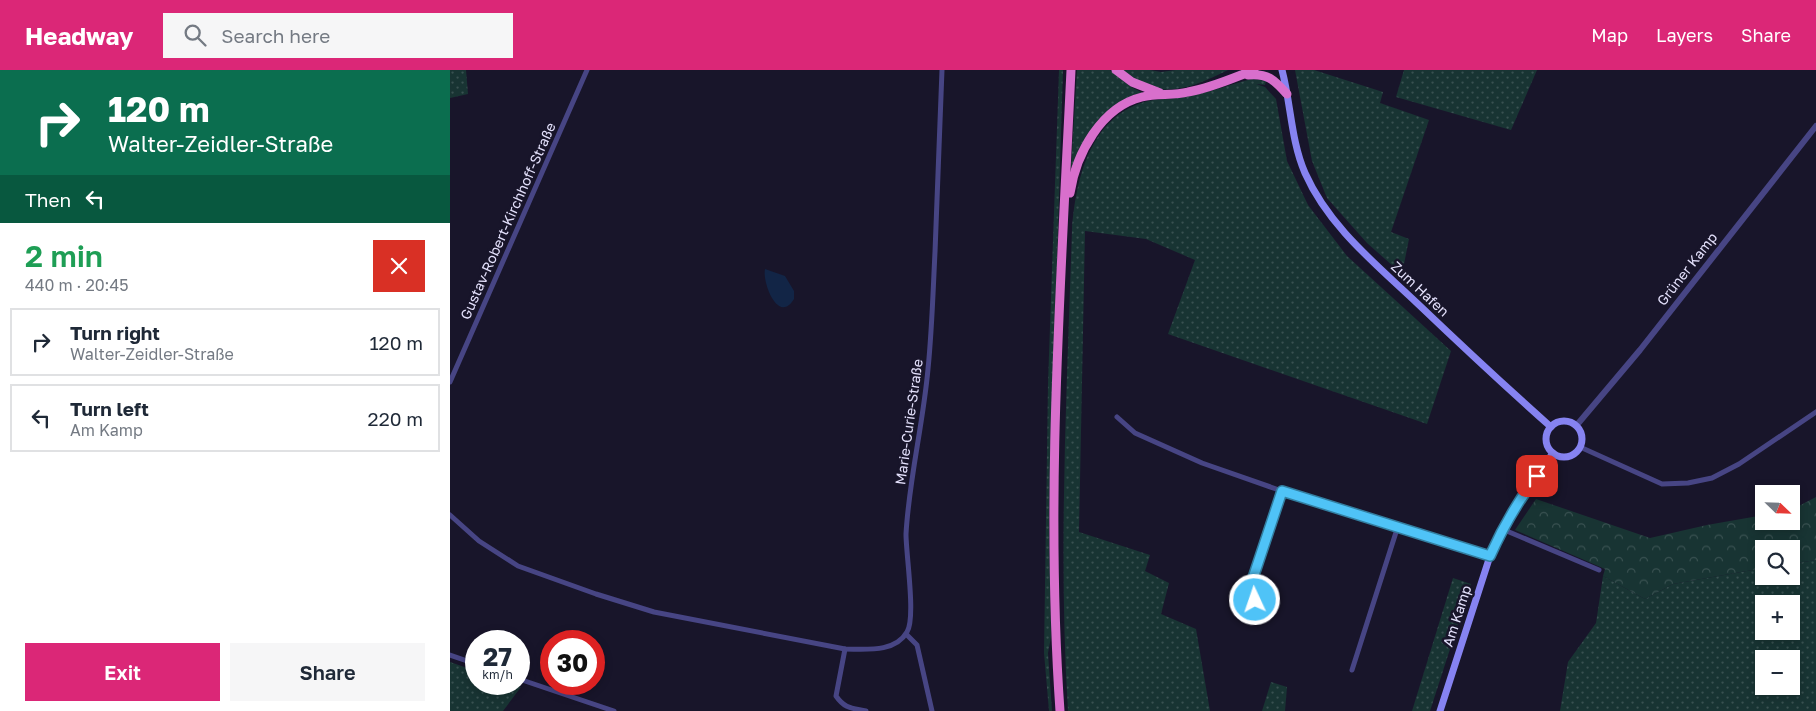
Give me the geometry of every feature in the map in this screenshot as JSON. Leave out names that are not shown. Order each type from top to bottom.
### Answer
[{"type":"highway","points":[[1060,711],[1055,608],[1054,502],[1071,70]]},
{"type":"highway","points":[[1116,70],[1132,82],[1165,94]]},
{"type":"highway","points":[[1064,236],[1070,190],[1076,167],[1091,137],[1102,123],[1124,104],[1140,97],[1189,92],[1228,79],[1241,72],[1254,70]]},
{"type":"highway","points":[[1241,72],[1265,76],[1276,82],[1288,94]]},
{"type":"main road","name":"Zum Hafen","points":[[1282,70],[1297,149],[1304,172],[1318,198],[1341,230],[1514,395],[1551,427]]},
{"type":"main road","points":[[1560,422],[1567,422],[1576,426],[1582,437],[1580,447],[1570,456],[1565,457],[1554,453],[1547,444],[1548,432],[1551,427],[1560,422]]},
{"type":"main road","name":"Am Kamp","points":[[1440,711],[1490,556],[1502,529],[1517,503],[1554,453]]},
{"type":"street","name":"Gustav-Robert-Kirchhoff-Straße","points":[[450,382],[587,70]]},
{"type":"street","name":"Marie-Curie-Straße","points":[[906,634],[910,625],[911,612],[906,536],[911,481],[926,396],[930,348],[942,70]]},
{"type":"street","name":"Grüner Kamp","points":[[1576,426],[1640,350],[1816,126]]},
{"type":"street","points":[[1580,447],[1662,484],[1688,483],[1712,478],[1739,464],[1816,412]]},
{"type":"street","points":[[1117,417],[1135,432],[1202,463],[1282,491],[1490,556]]},
{"type":"street","points":[[1255,600],[1251,584],[1282,491]]},
{"type":"street","points":[[450,515],[480,541],[518,566],[596,594],[654,612],[845,648],[874,649],[892,645],[906,634],[917,645],[932,711]]},
{"type":"street","points":[[1352,670],[1398,526]]},
{"type":"street","points":[[1502,529],[1599,570]]},
{"type":"street","points":[[845,648],[836,696],[841,704],[846,707],[866,711]]},
{"type":"street","points":[[450,655],[465,660]]},
{"type":"street","points":[[530,683],[614,711]]},
{"type":"green space","points":[[450,70],[466,70],[468,94],[450,98]]},
{"type":"green space","points":[[1059,70],[1063,70],[1049,517],[1051,637],[1048,653],[1052,711],[1049,711],[1044,653],[1048,384]]},
{"type":"green space","points":[[1077,70],[1110,70],[1131,87],[1143,93],[1113,109],[1074,167],[1071,167]]},
{"type":"green space","points":[[1120,70],[1161,72],[1176,70],[1228,70],[1198,84],[1165,90],[1143,85]]},
{"type":"green space","points":[[1295,70],[1314,70],[1383,92],[1380,103],[1429,120],[1391,232],[1409,239],[1402,274],[1367,243],[1327,198],[1312,161]]},
{"type":"green space","points":[[1404,70],[1537,70],[1511,130],[1396,97]]},
{"type":"green space","points":[[1252,79],[1266,81],[1265,85],[1256,84],[1265,87],[1276,99],[1287,161],[1308,205],[1347,256],[1451,351],[1427,424],[1168,334],[1195,260],[1146,239],[1085,231],[1079,532],[1150,555],[1145,571],[1169,583],[1161,614],[1196,629],[1210,711],[1068,711],[1064,590],[1066,410],[1072,229],[1077,191],[1082,172],[1098,137],[1110,122],[1125,110],[1144,102],[1190,96]]},
{"type":"green space","points":[[1816,497],[1816,560],[1800,563],[1800,540],[1755,540],[1755,570],[1673,584],[1645,599],[1603,576],[1605,569],[1515,530],[1536,499],[1650,538],[1755,517],[1755,530],[1800,530],[1800,505]]},
{"type":"green space","points":[[1816,560],[1816,711],[1560,711],[1568,662],[1596,623],[1603,576],[1645,599],[1673,584],[1755,570],[1755,585],[1800,585],[1800,563]]},
{"type":"green space","points":[[1453,578],[1471,584],[1430,711],[1412,711]]},
{"type":"green space","points":[[450,662],[465,667],[465,695],[515,695],[503,711],[450,711]]},
{"type":"green space","points":[[1271,682],[1287,687],[1285,711],[1262,711]]},
{"type":"water","points":[[765,269],[785,276],[794,291],[794,299],[788,306],[782,307],[772,299],[766,283]]},
{"type":"route","points":[[1255,600],[1251,584],[1282,491],[1490,556],[1502,529],[1517,503],[1537,476]]}]
